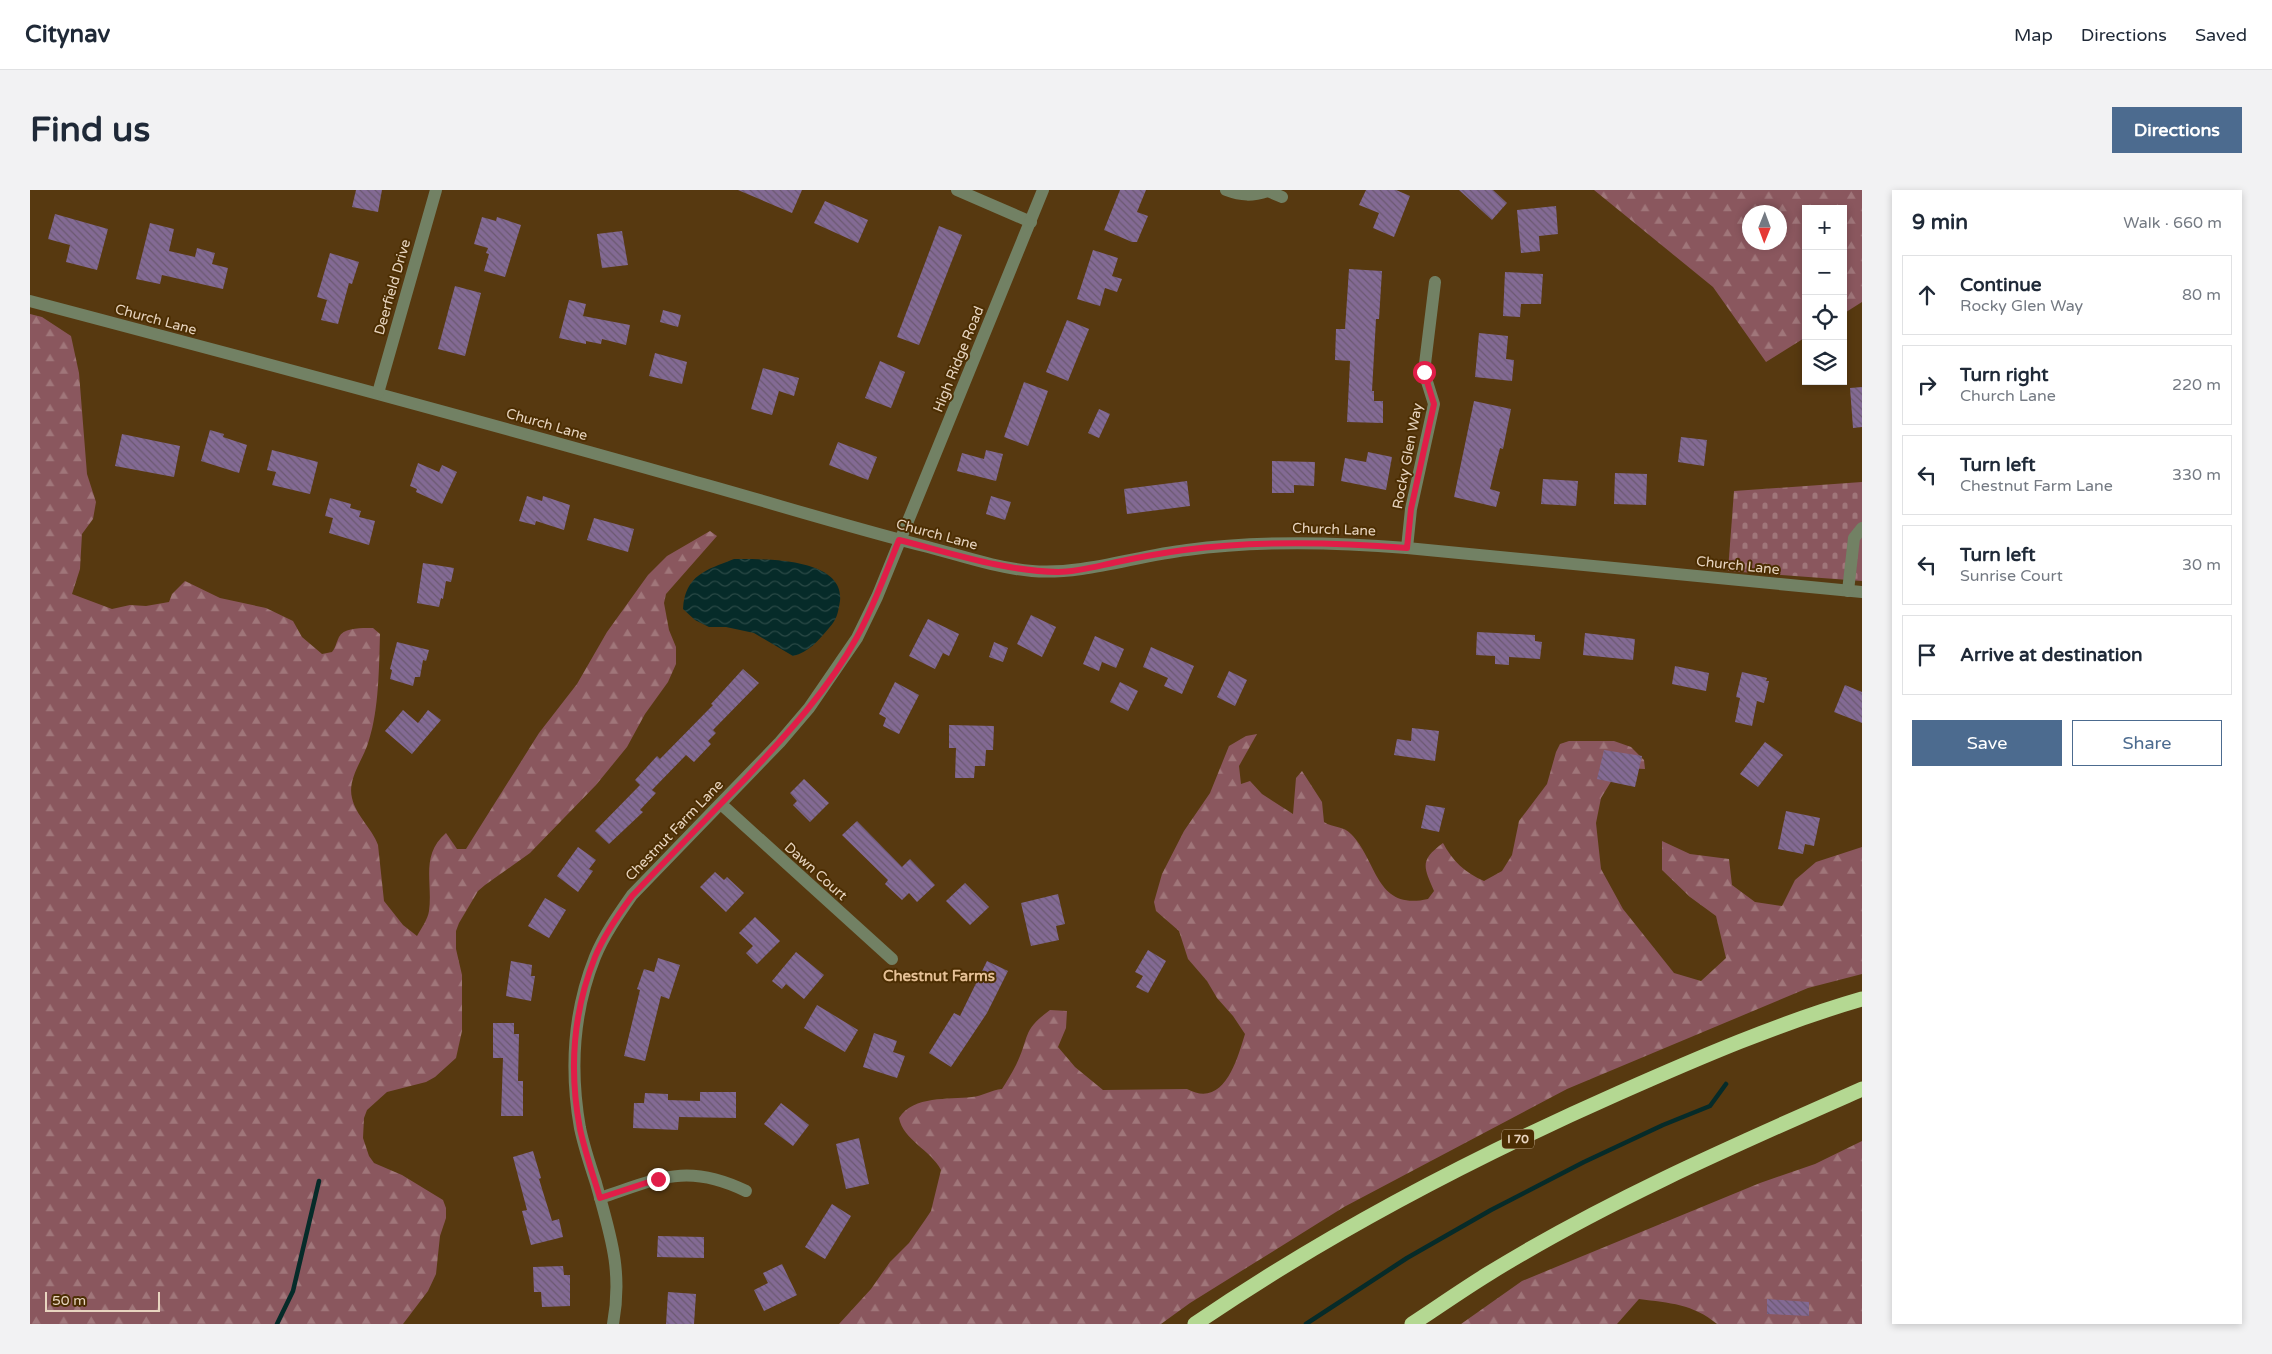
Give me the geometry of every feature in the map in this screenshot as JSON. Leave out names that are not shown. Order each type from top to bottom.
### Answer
[{"type":"highway","name":"I 70","points":[[1195,1324],[1243,1291],[1445,1174],[1653,1078],[1744,1041],[1862,999]]},
{"type":"highway","points":[[1412,1324],[1489,1274],[1579,1223],[1681,1171],[1862,1089]]},
{"type":"street","name":"Deerfield Drive","points":[[378,393],[436,190]]},
{"type":"street","points":[[957,190],[1030,222]]},
{"type":"street","name":"High Ridge Road","points":[[899,540],[1044,190]]},
{"type":"street","points":[[1226,190],[1236,194],[1252,196],[1268,191],[1282,197]]},
{"type":"street","name":"Rocky Glen Way","points":[[1407,548],[1412,501],[1434,404],[1424,372],[1435,282]]},
{"type":"street","name":"Church Lane","points":[[30,301],[378,393],[899,540],[993,564],[1030,570],[1060,572],[1141,556],[1227,545],[1298,542],[1407,548],[1862,592]]},
{"type":"street","points":[[1848,591],[1854,538],[1862,528]]},
{"type":"street","name":"Chestnut Farm Lane","points":[[613,1324],[618,1291],[616,1263],[581,1130],[575,1095],[576,1028],[583,994],[595,956],[612,924],[632,896],[780,742],[834,675],[861,630],[899,540]]},
{"type":"street","name":"Dawn Court","points":[[721,804],[892,959]]},
{"type":"street","points":[[600,1198],[658,1179],[681,1174],[700,1175],[723,1180],[746,1191]]},
{"type":"green space","points":[[1594,190],[1862,190],[1862,302],[1847,311],[1847,205],[1802,205],[1802,340],[1766,362],[1713,287]]},
{"type":"green space","points":[[30,314],[42,317],[71,336],[79,373],[87,474],[96,502],[93,519],[82,534],[80,569],[72,594],[112,609],[130,605],[146,606],[169,602],[172,594],[185,581],[220,598],[266,608],[293,621],[302,637],[322,654],[332,652],[339,637],[345,631],[373,628],[380,634],[375,715],[367,747],[354,776],[351,791],[357,811],[378,845],[384,901],[403,925],[417,936],[428,914],[430,901],[430,860],[438,842],[446,833],[457,849],[466,849],[539,733],[577,684],[607,632],[648,575],[667,556],[710,531],[717,536],[666,594],[664,603],[669,630],[676,647],[676,664],[668,682],[645,714],[627,747],[596,785],[530,853],[478,891],[459,923],[456,931],[456,949],[462,975],[462,1031],[456,1058],[435,1077],[426,1082],[387,1092],[367,1110],[364,1118],[363,1138],[369,1156],[374,1163],[402,1175],[443,1200],[446,1208],[446,1218],[440,1236],[436,1274],[428,1291],[403,1324],[30,1324]]},
{"type":"green space","points":[[1862,482],[1862,581],[1728,571],[1734,491]]},
{"type":"green space","points":[[1257,734],[1239,766],[1241,784],[1250,781],[1262,794],[1293,814],[1296,778],[1302,771],[1322,802],[1324,822],[1348,831],[1360,845],[1387,891],[1397,898],[1411,901],[1428,899],[1434,891],[1426,864],[1430,854],[1443,843],[1460,865],[1477,878],[1484,881],[1502,871],[1512,855],[1519,821],[1547,784],[1560,744],[1569,741],[1614,741],[1631,747],[1644,760],[1645,769],[1624,768],[1615,775],[1601,798],[1596,823],[1601,869],[1623,909],[1674,973],[1701,981],[1726,958],[1716,916],[1690,897],[1662,870],[1662,841],[1690,854],[1729,859],[1732,885],[1755,902],[1782,906],[1795,880],[1816,862],[1862,847],[1862,974],[1808,988],[1567,1089],[1344,1207],[1190,1303],[1161,1324],[839,1324],[871,1289],[890,1262],[909,1243],[931,1211],[941,1170],[931,1157],[906,1133],[899,1118],[913,1105],[922,1102],[976,1096],[1002,1089],[1016,1065],[1030,1029],[1050,1010],[1067,1011],[1066,1028],[1058,1047],[1075,1067],[1103,1090],[1187,1089],[1200,1093],[1211,1092],[1220,1087],[1227,1079],[1238,1056],[1245,1034],[1233,1016],[1217,998],[1207,981],[1188,959],[1179,931],[1156,911],[1154,902],[1162,874],[1184,831],[1210,793],[1229,746],[1246,736]]},
{"type":"green space","points":[[1862,1141],[1862,1324],[1717,1324],[1690,1308],[1671,1303],[1639,1299],[1617,1324],[1461,1324],[1522,1281],[1760,1183],[1815,1164]]},
{"type":"water","points":[[734,559],[763,559],[799,564],[816,568],[829,576],[838,587],[840,601],[834,622],[813,645],[804,652],[793,656],[754,633],[726,627],[709,627],[695,620],[683,609],[688,588],[699,575]]},
{"type":"building","points":[[356,190],[382,190],[378,212],[352,207]]},
{"type":"building","points":[[738,190],[802,190],[792,213]]},
{"type":"building","points":[[1120,190],[1146,190],[1137,212],[1148,216],[1137,242],[1132,242],[1104,230]]},
{"type":"building","points":[[1366,190],[1396,190],[1410,196],[1394,237],[1373,228],[1379,213],[1359,205]]},
{"type":"building","points":[[1459,190],[1493,190],[1507,203],[1492,220]]},
{"type":"building","points":[[825,201],[868,220],[858,243],[814,223]]},
{"type":"building","points":[[1556,206],[1558,234],[1539,236],[1540,251],[1521,253],[1517,210]]},
{"type":"building","points":[[55,214],[108,229],[97,270],[66,262],[70,245],[48,239]]},
{"type":"building","points":[[482,217],[496,221],[497,217],[521,225],[505,277],[484,271],[489,254],[486,253],[488,248],[474,244]]},
{"type":"building","points":[[150,223],[174,229],[169,251],[195,257],[197,248],[215,253],[212,264],[228,268],[223,289],[162,275],[160,284],[136,279]]},
{"type":"building","points":[[939,226],[962,235],[919,345],[897,337]]},
{"type":"building","points":[[622,231],[628,265],[602,268],[597,234]]},
{"type":"building","points":[[1093,250],[1118,258],[1112,276],[1122,279],[1117,292],[1105,288],[1100,306],[1077,299]]},
{"type":"building","points":[[330,253],[359,262],[352,284],[349,283],[338,324],[321,320],[327,300],[317,297]]},
{"type":"building","points":[[1349,269],[1382,271],[1379,319],[1376,319],[1372,391],[1374,391],[1374,401],[1383,401],[1383,423],[1347,422],[1350,361],[1335,360],[1336,329],[1345,329]]},
{"type":"building","points":[[1505,272],[1543,274],[1541,304],[1521,304],[1520,317],[1503,316]]},
{"type":"building","points":[[455,286],[481,293],[465,356],[438,349]]},
{"type":"building","points":[[569,300],[586,304],[583,316],[630,325],[626,345],[602,339],[601,344],[586,341],[586,344],[559,338]]},
{"type":"building","points":[[663,310],[681,315],[678,327],[660,322]]},
{"type":"building","points":[[1067,320],[1089,329],[1068,381],[1046,372]]},
{"type":"building","points":[[1479,333],[1508,336],[1506,359],[1514,360],[1512,381],[1475,377]]},
{"type":"building","points":[[655,353],[687,362],[682,384],[649,376]]},
{"type":"building","points":[[880,361],[905,372],[891,408],[865,398]]},
{"type":"building","points":[[763,368],[799,378],[794,396],[779,391],[772,415],[751,409]]},
{"type":"building","points":[[1024,382],[1048,391],[1028,446],[1004,437]]},
{"type":"building","points":[[1862,387],[1862,427],[1853,428],[1850,388]]},
{"type":"building","points":[[1474,401],[1511,409],[1503,449],[1500,448],[1490,489],[1500,492],[1496,507],[1454,497]]},
{"type":"building","points":[[1099,409],[1110,414],[1099,438],[1088,433]]},
{"type":"building","points":[[210,430],[224,434],[223,437],[247,445],[239,473],[201,461]]},
{"type":"building","points":[[122,434],[180,446],[174,477],[115,466]]},
{"type":"building","points":[[1681,437],[1707,440],[1704,466],[1678,462]]},
{"type":"building","points":[[838,442],[877,457],[868,480],[829,465]]},
{"type":"building","points":[[272,450],[318,462],[310,494],[272,485],[276,472],[267,470]]},
{"type":"building","points":[[986,450],[1003,454],[996,481],[957,471],[962,453],[984,459]]},
{"type":"building","points":[[1368,452],[1392,457],[1386,490],[1341,481],[1345,458],[1366,462]]},
{"type":"building","points":[[1272,461],[1315,462],[1314,486],[1294,485],[1294,493],[1272,493]]},
{"type":"building","points":[[418,463],[439,472],[442,465],[457,472],[442,504],[416,492],[417,489],[410,486]]},
{"type":"building","points":[[1615,473],[1647,474],[1646,505],[1614,504]]},
{"type":"building","points":[[1543,479],[1578,481],[1576,506],[1541,504]]},
{"type":"building","points":[[1187,481],[1190,506],[1127,514],[1124,489]]},
{"type":"building","points":[[527,496],[542,501],[543,496],[570,505],[564,530],[536,521],[535,525],[519,521]]},
{"type":"building","points":[[991,496],[1011,502],[1005,520],[986,514]]},
{"type":"building","points":[[330,498],[351,504],[350,508],[361,511],[359,517],[375,521],[369,545],[329,533],[333,518],[325,516]]},
{"type":"building","points":[[594,518],[634,529],[628,552],[587,540]]},
{"type":"building","points":[[423,563],[454,568],[451,582],[446,581],[443,599],[441,598],[439,607],[417,603]]},
{"type":"building","points":[[1031,615],[1056,627],[1042,657],[1017,644]]},
{"type":"building","points":[[928,619],[959,634],[949,656],[943,653],[935,669],[909,656]]},
{"type":"building","points":[[1477,632],[1535,635],[1535,641],[1542,642],[1540,659],[1509,657],[1509,665],[1495,664],[1495,656],[1476,655]]},
{"type":"building","points":[[1585,633],[1635,639],[1633,660],[1583,655]]},
{"type":"building","points":[[1095,636],[1124,649],[1116,668],[1102,662],[1099,671],[1083,664]]},
{"type":"building","points":[[397,642],[429,650],[426,661],[423,660],[420,677],[415,677],[413,686],[390,679],[392,670],[390,669]]},
{"type":"building","points":[[994,642],[1008,648],[1003,662],[989,657]]},
{"type":"building","points":[[1151,647],[1194,666],[1182,694],[1164,686],[1168,678],[1143,667]]},
{"type":"building","points":[[1675,666],[1709,673],[1706,691],[1672,684]]},
{"type":"building","points":[[743,669],[759,683],[713,730],[716,733],[708,741],[711,744],[694,762],[686,755],[652,790],[656,793],[640,810],[643,812],[609,844],[595,831],[640,785],[635,780],[657,756],[660,759],[713,705],[711,704]]},
{"type":"building","points":[[1229,671],[1247,680],[1235,706],[1217,697]]},
{"type":"building","points":[[1742,672],[1767,678],[1766,681],[1769,681],[1764,703],[1757,701],[1752,726],[1735,722],[1740,698],[1736,697]]},
{"type":"building","points":[[895,682],[919,695],[899,734],[883,726],[886,718],[879,714]]},
{"type":"building","points":[[1120,682],[1138,691],[1128,711],[1110,702]]},
{"type":"building","points":[[1845,685],[1862,692],[1862,723],[1834,712]]},
{"type":"building","points":[[403,710],[418,723],[428,710],[441,720],[412,754],[385,731]]},
{"type":"building","points":[[949,725],[994,726],[993,750],[986,750],[985,766],[975,766],[974,778],[955,778],[956,748],[949,748]]},
{"type":"building","points":[[1412,728],[1439,731],[1435,761],[1394,755],[1397,739],[1411,741]]},
{"type":"building","points":[[1765,742],[1783,755],[1758,787],[1740,774]]},
{"type":"building","points":[[1604,750],[1642,756],[1635,787],[1597,779]]},
{"type":"building","points":[[804,779],[829,803],[810,822],[793,805],[797,801],[790,793]]},
{"type":"building","points":[[1426,805],[1445,808],[1439,832],[1421,828]]},
{"type":"building","points":[[1786,811],[1820,818],[1814,846],[1805,844],[1803,854],[1778,849]]},
{"type":"building","points":[[857,821],[902,867],[910,859],[935,885],[917,902],[909,893],[902,900],[885,884],[888,880],[842,835]]},
{"type":"building","points":[[578,847],[596,860],[589,869],[593,871],[578,892],[557,876]]},
{"type":"building","points":[[715,872],[724,880],[727,877],[744,893],[726,912],[700,887]]},
{"type":"building","points":[[965,883],[989,907],[970,925],[946,901]]},
{"type":"building","points":[[1058,894],[1065,924],[1056,926],[1059,940],[1031,946],[1021,903]]},
{"type":"building","points":[[545,898],[566,910],[549,938],[528,926]]},
{"type":"building","points":[[755,917],[780,941],[757,964],[746,953],[753,946],[739,933]]},
{"type":"building","points":[[1148,950],[1166,961],[1148,993],[1136,987],[1143,976],[1135,972]]},
{"type":"building","points":[[796,952],[824,975],[804,999],[786,984],[782,989],[772,981]]},
{"type":"building","points":[[658,958],[680,965],[669,999],[661,996],[645,1061],[624,1056],[640,990],[637,989],[644,969],[654,972]]},
{"type":"building","points":[[511,961],[532,965],[531,976],[535,976],[531,1001],[506,996]]},
{"type":"building","points":[[987,961],[1008,971],[987,1013],[951,1067],[929,1053],[954,1013],[960,1016]]},
{"type":"building","points":[[817,1005],[858,1030],[845,1052],[804,1028]]},
{"type":"building","points":[[493,1023],[514,1023],[514,1034],[519,1034],[518,1081],[523,1081],[523,1116],[501,1116],[503,1058],[493,1058]]},
{"type":"building","points":[[874,1033],[897,1041],[893,1052],[905,1056],[897,1078],[863,1067]]},
{"type":"building","points":[[700,1092],[736,1092],[736,1118],[679,1117],[678,1130],[633,1128],[634,1103],[644,1103],[645,1093],[668,1094],[668,1100],[700,1101]]},
{"type":"building","points":[[781,1103],[809,1125],[793,1146],[764,1124]]},
{"type":"building","points":[[859,1138],[869,1184],[846,1189],[836,1144]]},
{"type":"building","points":[[533,1151],[541,1178],[539,1179],[552,1221],[559,1219],[563,1237],[531,1245],[522,1211],[527,1210],[513,1157]]},
{"type":"building","points":[[832,1204],[851,1216],[825,1259],[805,1247]]},
{"type":"building","points":[[658,1236],[704,1237],[704,1258],[657,1257]]},
{"type":"building","points":[[782,1264],[797,1295],[764,1311],[754,1290],[768,1283],[763,1273]]},
{"type":"building","points":[[563,1266],[564,1275],[570,1275],[570,1306],[542,1307],[541,1292],[534,1292],[533,1267]]},
{"type":"building","points":[[668,1292],[696,1294],[694,1324],[666,1324]]},
{"type":"building","points":[[1767,1299],[1809,1302],[1809,1316],[1767,1314]]},
{"type":"waterway","points":[[1306,1324],[1407,1258],[1491,1210],[1584,1162],[1663,1125],[1710,1106],[1726,1084]]},
{"type":"waterway","points":[[277,1324],[293,1291],[319,1181]]},
{"type":"district","name":"Chestnut Farms","points":[[939,976]]},
{"type":"route","points":[[658,1179],[600,1198],[581,1130],[575,1095],[574,1063],[576,1028],[583,994],[595,956],[612,924],[632,896],[780,742],[834,675],[857,638],[877,596],[899,540],[993,564],[1030,570],[1060,572],[1141,556],[1227,545],[1289,542],[1407,548],[1415,485],[1433,416],[1432,391],[1424,372]]}]
